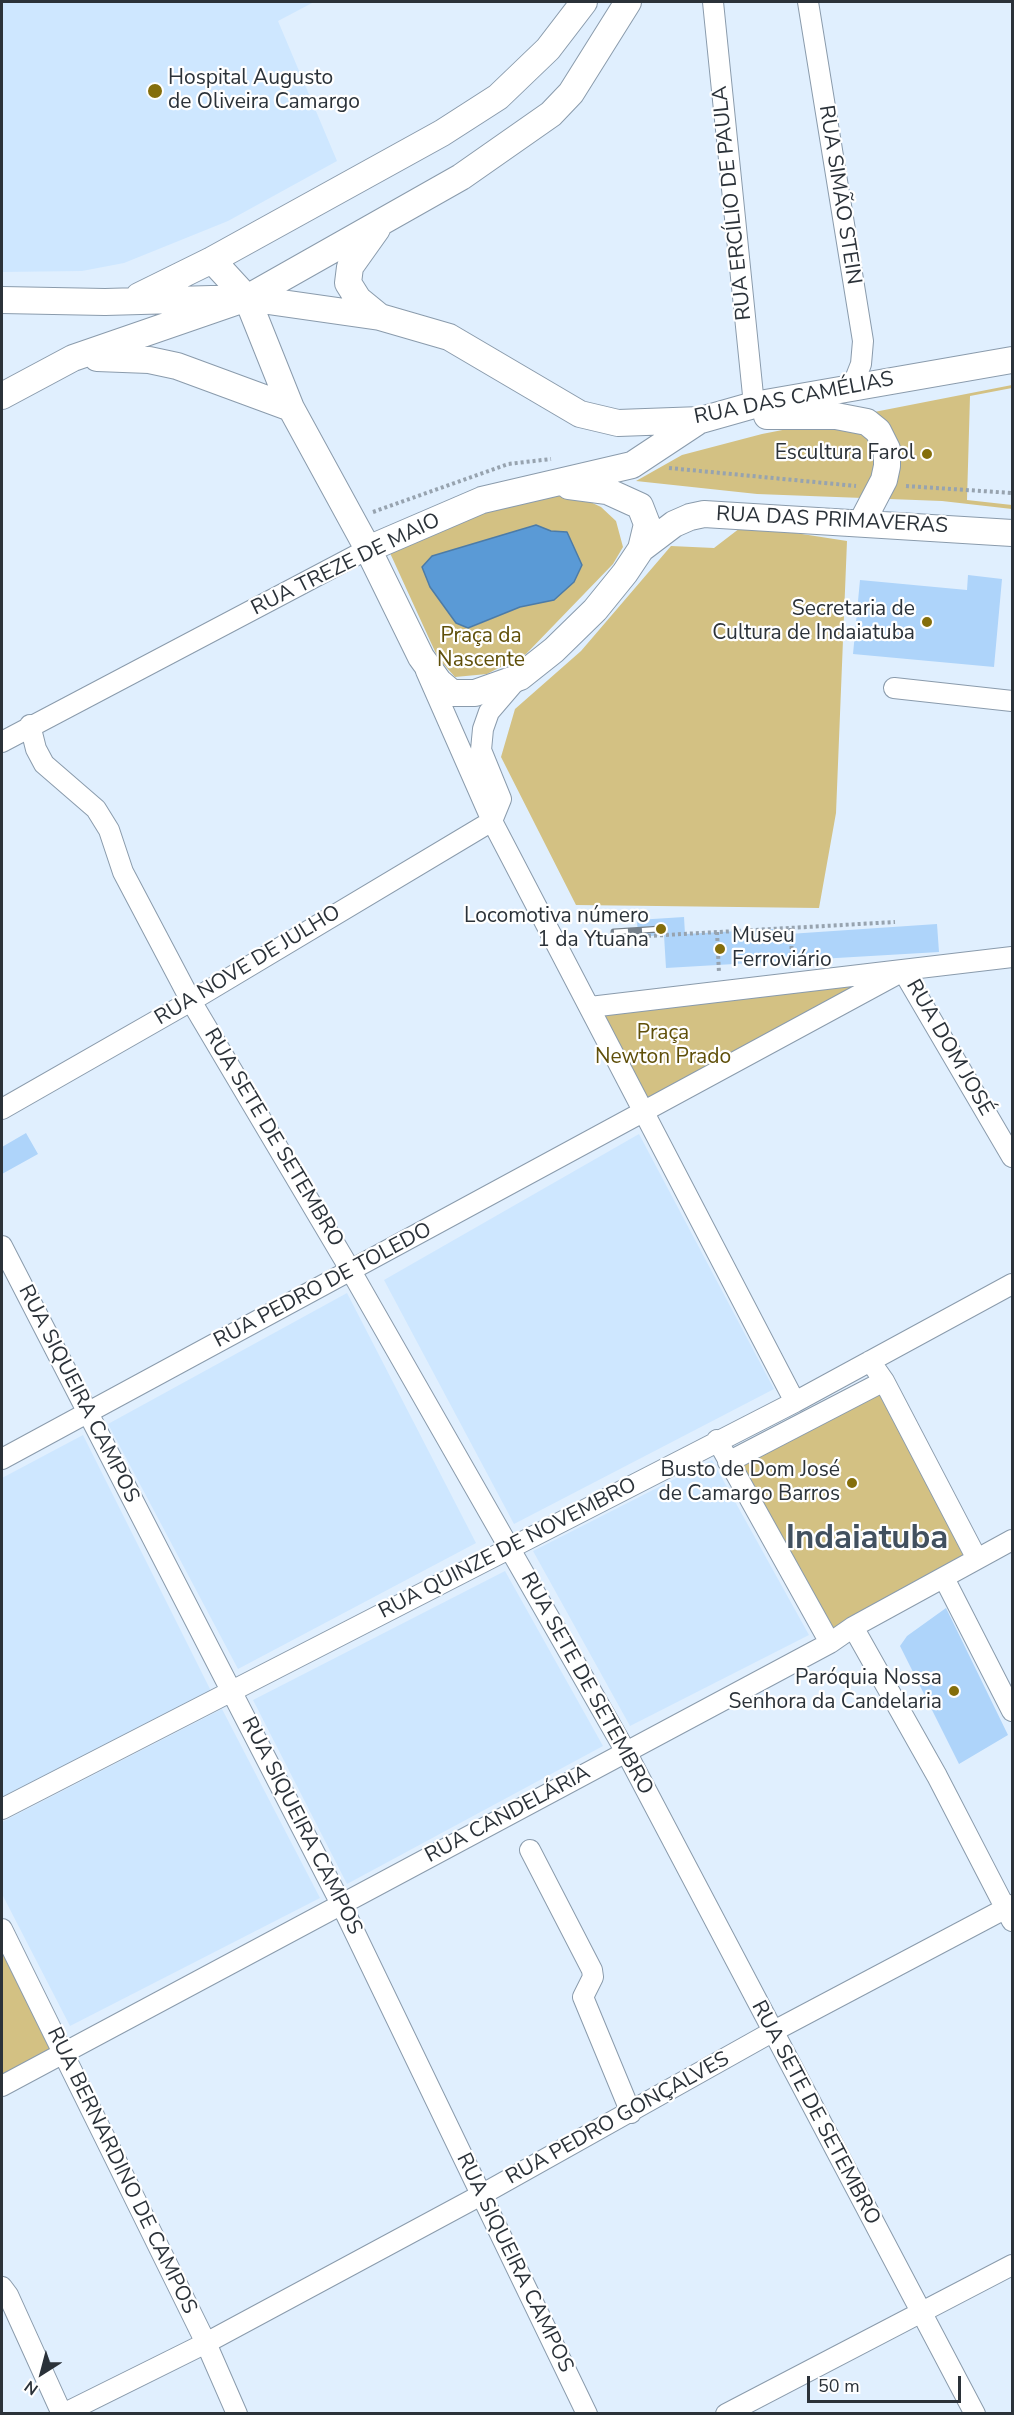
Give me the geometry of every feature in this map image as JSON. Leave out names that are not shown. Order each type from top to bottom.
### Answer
[{"type":"main road","points":[[132,300],[212,260],[442,133],[498,97],[548,49],[584,2]]},
{"type":"main road","points":[[2,396],[73,358],[247,298],[461,177],[551,114],[571,93],[622,8]]},
{"type":"main road","points":[[380,224],[350,267],[348,283],[358,298],[380,317]]},
{"type":"main road","points":[[212,260],[247,298],[291,408],[368,549],[421,657],[439,682],[452,693],[475,693],[520,677]]},
{"type":"main road","name":"RUA DAS CAMÉLIAS","points":[[2,300],[247,298],[380,317],[449,336],[580,414],[618,423],[701,420],[754,405],[1012,360]]},
{"type":"main road","points":[[73,358],[120,357],[177,366],[291,408]]},
{"type":"main road","points":[[701,420],[806,415],[867,422],[878,431],[886,449],[887,466],[880,487],[862,522]]},
{"type":"main road","name":"RUA TREZE DE MAIO","points":[[368,549],[482,500],[632,465],[701,420]]},
{"type":"main road","points":[[552,484],[607,491],[640,506],[647,524],[640,549]]},
{"type":"main road","name":"RUA DAS PRIMAVERAS","points":[[520,677],[595,610],[625,573],[640,549],[674,524],[704,514],[1012,533]]},
{"type":"street","name":"RUA ERCÍLIO DE PAULA","points":[[713,2],[754,405]]},
{"type":"street","name":"RUA SIMÃO STEIN","points":[[808,2],[863,341],[861,364],[852,387]]},
{"type":"street","name":"RUA TREZE DE MAIO","points":[[2,741],[368,549]]},
{"type":"street","points":[[421,657],[492,821],[795,1402]]},
{"type":"street","name":"RUA DAS PRIMAVERAS","points":[[492,821],[501,799],[481,750],[483,729],[489,712],[520,677]]},
{"type":"street","points":[[894,688],[1012,701]]},
{"type":"street","name":"RUA SETE DE SETEMBRO","points":[[30,725],[36,749],[44,764],[96,809],[109,830],[123,872],[191,1001],[351,1270],[626,1752],[975,2414]]},
{"type":"street","name":"RUA NOVE DE JULHO","points":[[2,1109],[191,1001],[492,821]]},
{"type":"street","points":[[590,1007],[1012,957]]},
{"type":"street","points":[[644,1111],[903,971]]},
{"type":"street","name":"RUA DOM JOSÉ","points":[[903,971],[1012,1157]]},
{"type":"street","name":"RUA PEDRO DE TOLEDO","points":[[2,1459],[644,1111]]},
{"type":"street","name":"RUA SIQUEIRA CAMPOS","points":[[2,1246],[341,1904],[587,2414]]},
{"type":"street","name":"RUA QUINZE DE NOVEMBRO","points":[[2,1809],[717,1440],[795,1402],[1012,1284]]},
{"type":"street","points":[[870,1361],[884,1381],[977,1559]]},
{"type":"street","points":[[728,1462],[884,1381]]},
{"type":"street","points":[[717,1440],[830,1643]]},
{"type":"street","name":"RUA CANDELÁRIA","points":[[2,2086],[830,1643],[853,1627],[1012,1540]]},
{"type":"street","points":[[944,1578],[1012,1711]]},
{"type":"street","points":[[853,1627],[1010,1912]]},
{"type":"street","points":[[530,1850],[592,1970],[593,1977],[583,1997],[631,2113]]},
{"type":"street","name":"RUA PEDRO GONÇALVES","points":[[63,2414],[206,2343],[482,2195],[772,2032],[1010,1912]]},
{"type":"street","name":"RUA BERNARDINO DE CAMPOS","points":[[2,1929],[206,2343],[237,2414]]},
{"type":"street","points":[[726,2414],[1012,2265]]},
{"type":"street","points":[[2,2287],[8,2295],[63,2414]]},
{"type":"path","points":[[351,519],[508,464],[540,459],[563,460]]},
{"type":"path","points":[[632,465],[880,487],[953,488],[1012,493]]},
{"type":"path","points":[[630,937],[895,922]]},
{"type":"path","points":[[791,928],[792,984]]},
{"type":"path","points":[[717,932],[719,992]]},
{"type":"shaded area","name":"Hospital Augusto de Oliveira Camargo","points":[[2,2],[314,2],[278,21],[337,161],[228,221],[124,263],[82,271],[2,272]]},
{"type":"shaded area","points":[[639,1134],[774,1389],[514,1524],[384,1280]]},
{"type":"shaded area","points":[[347,1293],[476,1543],[238,1669],[108,1424]]},
{"type":"shaded area","points":[[83,1435],[211,1691],[2,1798],[2,1478]]},
{"type":"shaded area","points":[[712,1460],[809,1635],[630,1726],[533,1551]]},
{"type":"shaded area","points":[[505,1571],[603,1746],[347,1884],[253,1700]]},
{"type":"shaded area","points":[[222,1709],[320,1898],[70,2026],[2,1894],[2,1822]]},
{"type":"green space","points":[[1012,385],[1012,388],[970,396],[967,500],[1012,505],[1012,509],[942,501],[757,494],[636,481],[682,455],[762,434]]},
{"type":"green space","name":"Praça da Nascente","points":[[552,484],[601,507],[616,521],[623,547],[613,564],[526,654],[487,674],[455,677],[438,658],[390,553]],"holes":[[[536,525],[551,531],[567,532],[554,600],[520,607],[469,628]]]},
{"type":"green space","points":[[744,525],[847,541],[836,813],[819,908],[576,905],[501,757],[515,709],[581,651],[671,546],[714,548]]},
{"type":"green space","name":"Praça Newton Prado","points":[[903,971],[644,1111],[590,1007]]},
{"type":"green space","points":[[884,1381],[977,1559],[830,1643],[728,1462]]},
{"type":"green space","points":[[2,1929],[63,2053],[2,2086]]},
{"type":"water","points":[[536,525],[551,531],[567,532],[582,565],[574,582],[554,600],[520,607],[468,628],[456,623],[430,587],[422,567],[432,556]]},
{"type":"building","name":"Secretaria de Cultura de Indaiatuba","points":[[968,575],[1002,579],[994,667],[853,654],[860,580],[967,590]]},
{"type":"building","points":[[684,917],[685,934],[773,929],[774,935],[937,924],[939,952],[666,968],[664,935],[638,937],[637,920]]},
{"type":"building","points":[[26,1133],[38,1154],[2,1174],[2,1147]]},
{"type":"building","name":"Paróquia Nossa Senhora da Candelaria","points":[[946,1608],[1008,1735],[959,1764],[900,1646],[907,1636]]},
{"type":"railway","points":[[614,932],[661,929]]},
{"type":"place","name":"Hospital Augusto de Oliveira Camargo","points":[[155,91]]},
{"type":"place","name":"Escultura Farol","points":[[927,454]]},
{"type":"place","name":"Secretaria de Cultura de Indaiatuba","points":[[927,622]]},
{"type":"place","name":"Locomotiva número 1 da Ytuana","points":[[661,929]]},
{"type":"place","name":"Museu Ferroviário","points":[[720,949]]},
{"type":"place","name":"Busto de Dom José de Camargo Barros","points":[[852,1483]]},
{"type":"place","name":"Paróquia Nossa Senhora da Candelaria","points":[[954,1691]]},
{"type":"district","name":"Indaiatuba","points":[[867,1540]]}]
